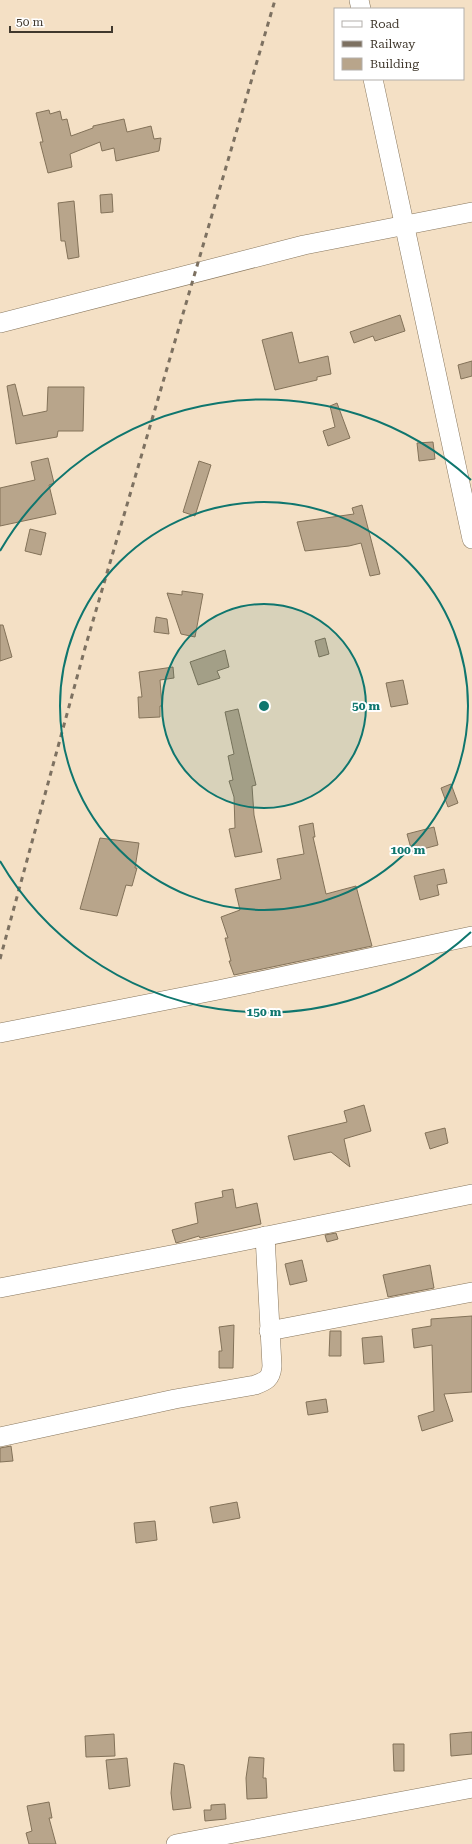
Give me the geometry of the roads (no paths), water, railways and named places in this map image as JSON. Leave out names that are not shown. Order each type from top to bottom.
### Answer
[{"type":"street","points":[[373,80],[472,539]]},
{"type":"street","points":[[0,323],[304,245],[472,212]]},
{"type":"street","points":[[0,1033],[226,989],[472,936]]},
{"type":"street","points":[[0,1288],[472,1194]]},
{"type":"street","points":[[0,1437],[175,1399],[255,1385],[267,1381],[271,1375],[272,1366],[264,1236]]},
{"type":"street","points":[[269,1331],[472,1292]]},
{"type":"street","points":[[176,1844],[472,1788]]},
{"type":"railway","points":[[0,959],[85,648],[275,0]]}]
